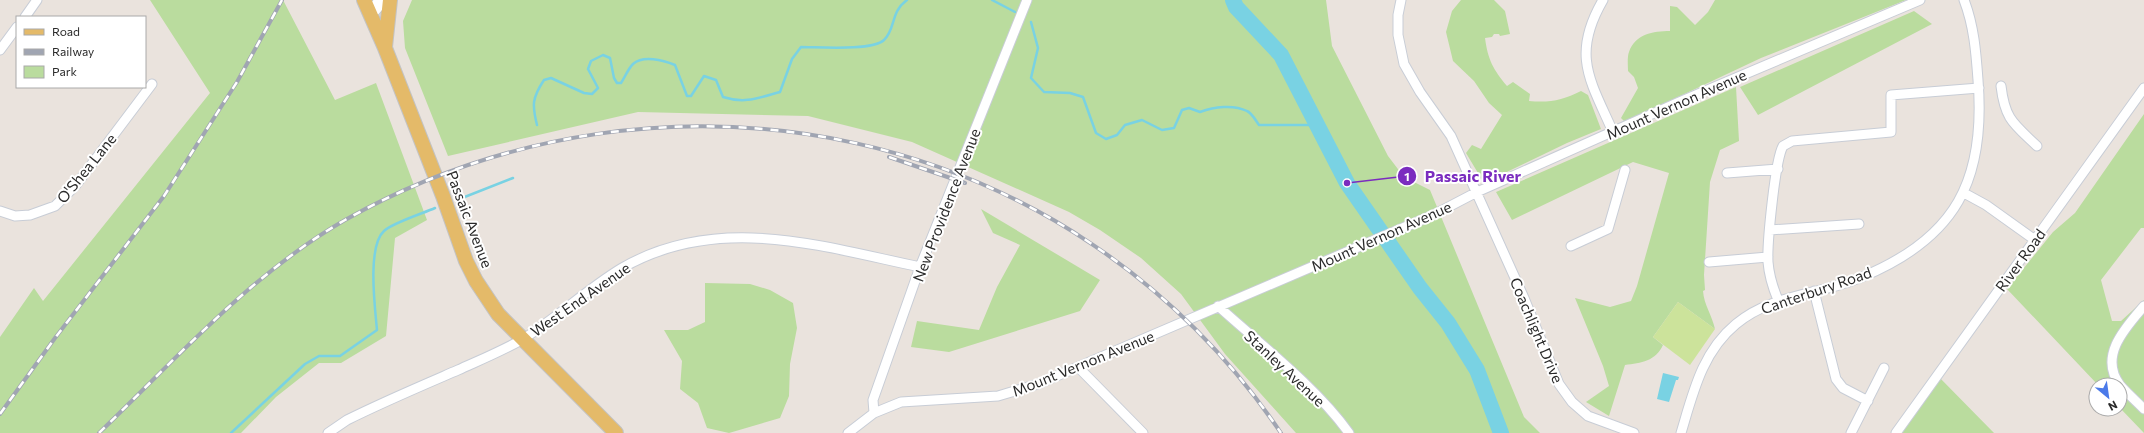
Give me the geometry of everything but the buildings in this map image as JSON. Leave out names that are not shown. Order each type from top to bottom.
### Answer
[{"type":"main road","name":"Passaic Avenue","points":[[364,0],[385,48],[443,196],[466,260],[486,298],[498,314],[522,339],[616,433]]},
{"type":"main road","points":[[385,48],[390,0]]},
{"type":"street","points":[[26,16],[37,0]]},
{"type":"street","points":[[370,14],[382,0]]},
{"type":"street","name":"New Providence Avenue","points":[[874,413],[874,400],[920,267],[1027,0]]},
{"type":"street","name":"Coachlight Drive","points":[[1401,0],[1398,15],[1398,36],[1404,64],[1416,86],[1451,136],[1477,192],[1562,389],[1572,402],[1588,416],[1634,433]]},
{"type":"street","points":[[1603,0],[1592,20],[1588,34],[1585,58],[1590,80],[1613,132]]},
{"type":"street","name":"Mount Vernon Avenue","points":[[848,433],[874,413],[900,402],[998,396],[1038,384],[1433,215],[1477,192],[1761,66],[1920,0]]},
{"type":"street","name":"Canterbury Road","points":[[1681,433],[1700,373],[1716,346],[1729,331],[1743,319],[1778,300],[1814,292],[1862,277],[1909,251],[1936,231],[1946,221],[1964,193],[1974,163],[1978,139],[1979,88],[1972,20],[1964,0]]},
{"type":"street","points":[[0,50],[16,28]]},
{"type":"street","name":"O'Shea Lane","points":[[0,211],[15,216],[30,215],[55,206],[76,185],[152,84]]},
{"type":"street","points":[[2001,86],[2003,105],[2010,119],[2037,146]]},
{"type":"street","points":[[1778,300],[1769,273],[1768,257],[1778,169],[1783,146],[1792,141],[1891,132],[1891,95],[1979,88]]},
{"type":"street","name":"River Road","points":[[1896,433],[2144,88]]},
{"type":"street","points":[[1727,173],[1778,169]]},
{"type":"street","points":[[1571,246],[1608,229],[1625,170]]},
{"type":"street","points":[[1964,193],[1986,205],[2035,240]]},
{"type":"street","points":[[1770,230],[1859,224]]},
{"type":"street","name":"West End Avenue","points":[[328,433],[347,420],[492,355],[522,339],[622,268],[644,257],[671,247],[699,241],[735,237],[785,239],[920,267]]},
{"type":"street","points":[[1709,262],[1768,257]]},
{"type":"street","points":[[1814,292],[1836,379],[1843,388],[1868,401]]},
{"type":"street","name":"Stanley Avenue","points":[[1218,306],[1311,390],[1340,420],[1349,433]]},
{"type":"street","points":[[2144,306],[2117,340],[2112,355],[2114,372],[2119,384],[2144,409]]},
{"type":"street","points":[[1078,367],[1143,433]]},
{"type":"street","points":[[1851,433],[1884,368]]},
{"type":"green space","points":[[150,0],[283,0],[335,100],[376,83],[427,220],[395,238],[386,336],[341,363],[319,363],[276,397],[241,433],[0,433],[0,337],[34,288],[43,301],[210,93]]},
{"type":"green space","points":[[412,0],[1326,0],[1332,46],[1388,156],[1404,177],[1430,190],[1524,417],[1540,433],[1296,433],[1225,354],[1181,294],[1141,258],[1100,230],[1069,212],[912,142],[808,116],[638,112],[448,156],[405,48],[403,21]]},
{"type":"green space","points":[[1461,0],[1494,0],[1505,11],[1510,34],[1500,36],[1499,34],[1494,34],[1492,37],[1485,38],[1492,64],[1507,86],[1513,82],[1530,94],[1529,101],[1537,102],[1568,97],[1581,91],[1588,95],[1601,129],[1567,143],[1484,183],[1466,153],[1472,145],[1481,149],[1502,115],[1489,103],[1474,81],[1453,61],[1446,32],[1452,11]]},
{"type":"green space","points":[[1715,0],[1906,0],[1761,58],[1625,122],[1621,118],[1638,88],[1634,77],[1628,71],[1628,56],[1632,46],[1640,37],[1645,35],[1670,31],[1670,6],[1677,7],[1695,25],[1708,12]]},
{"type":"green space","points":[[1914,11],[1932,24],[1758,115],[1740,87]]},
{"type":"green space","points":[[1736,87],[1739,141],[1720,150],[1710,182],[1704,275],[1705,290],[1703,291],[1715,329],[1678,302],[1653,337],[1663,345],[1656,355],[1647,360],[1625,365],[1609,416],[1586,402],[1609,386],[1603,366],[1575,298],[1610,307],[1631,301],[1637,286],[1669,173],[1633,162],[1512,220],[1496,192]]},
{"type":"green space","points":[[2144,114],[2144,228],[2141,228],[2101,280],[2112,321],[2121,321],[2144,300],[2144,433],[2128,416],[2128,377],[2090,377],[2007,289],[2053,232],[2075,213]]},
{"type":"green space","points":[[981,209],[1100,280],[1080,311],[949,352],[911,347],[917,321],[979,330],[997,287],[1020,245],[993,233]]},
{"type":"green space","points":[[705,283],[750,284],[770,290],[793,303],[797,328],[790,364],[789,396],[780,418],[729,433],[707,428],[698,403],[680,389],[682,361],[664,330],[688,330],[705,322]]},
{"type":"green space","points":[[1678,302],[1715,329],[1690,365],[1653,337]]},
{"type":"green space","points":[[1938,376],[1994,433],[1902,433]]},
{"type":"water","points":[[1663,373],[1679,377],[1678,380],[1676,380],[1669,402],[1657,399]]},
{"type":"waterway","points":[[537,125],[534,112],[534,102],[537,92],[544,80],[551,78],[584,93],[592,94],[598,88],[588,69],[591,61],[603,55],[610,58],[614,78],[617,83],[621,83],[631,66],[637,61],[653,59],[665,61],[675,65],[687,96],[691,96],[704,76],[716,80],[723,97],[731,99],[745,100],[780,92],[792,59],[801,47],[857,47],[869,46],[878,43],[888,36],[895,15],[907,0]]},
{"type":"waterway","points":[[992,0],[1015,12]]},
{"type":"waterway","points":[[1233,0],[1236,7],[1281,55],[1347,183],[1420,288],[1448,323],[1477,370],[1501,433]]},
{"type":"waterway","points":[[1031,22],[1038,48],[1031,78],[1044,92],[1070,93],[1083,97],[1096,133],[1106,139],[1117,135],[1125,125],[1142,120],[1162,130],[1174,128],[1182,110],[1189,108],[1200,112],[1224,107],[1242,109],[1251,113],[1259,125],[1318,125]]},
{"type":"waterway","points":[[457,200],[513,178]]},
{"type":"waterway","points":[[231,433],[305,364],[319,356],[340,356],[377,330],[373,278],[375,250],[379,239],[388,228],[408,218],[435,208]]},
{"type":"railway","points":[[0,414],[55,338],[164,196],[237,82],[282,0]]},
{"type":"railway","points":[[99,433],[186,347],[246,291],[311,242],[345,220],[469,165],[598,134],[728,127],[855,143],[978,182],[1092,244],[1194,328],[1281,433]]},
{"type":"railway","points":[[889,157],[965,183]]},
{"type":"place","name":"Passaic River","points":[[1347,183]]}]
